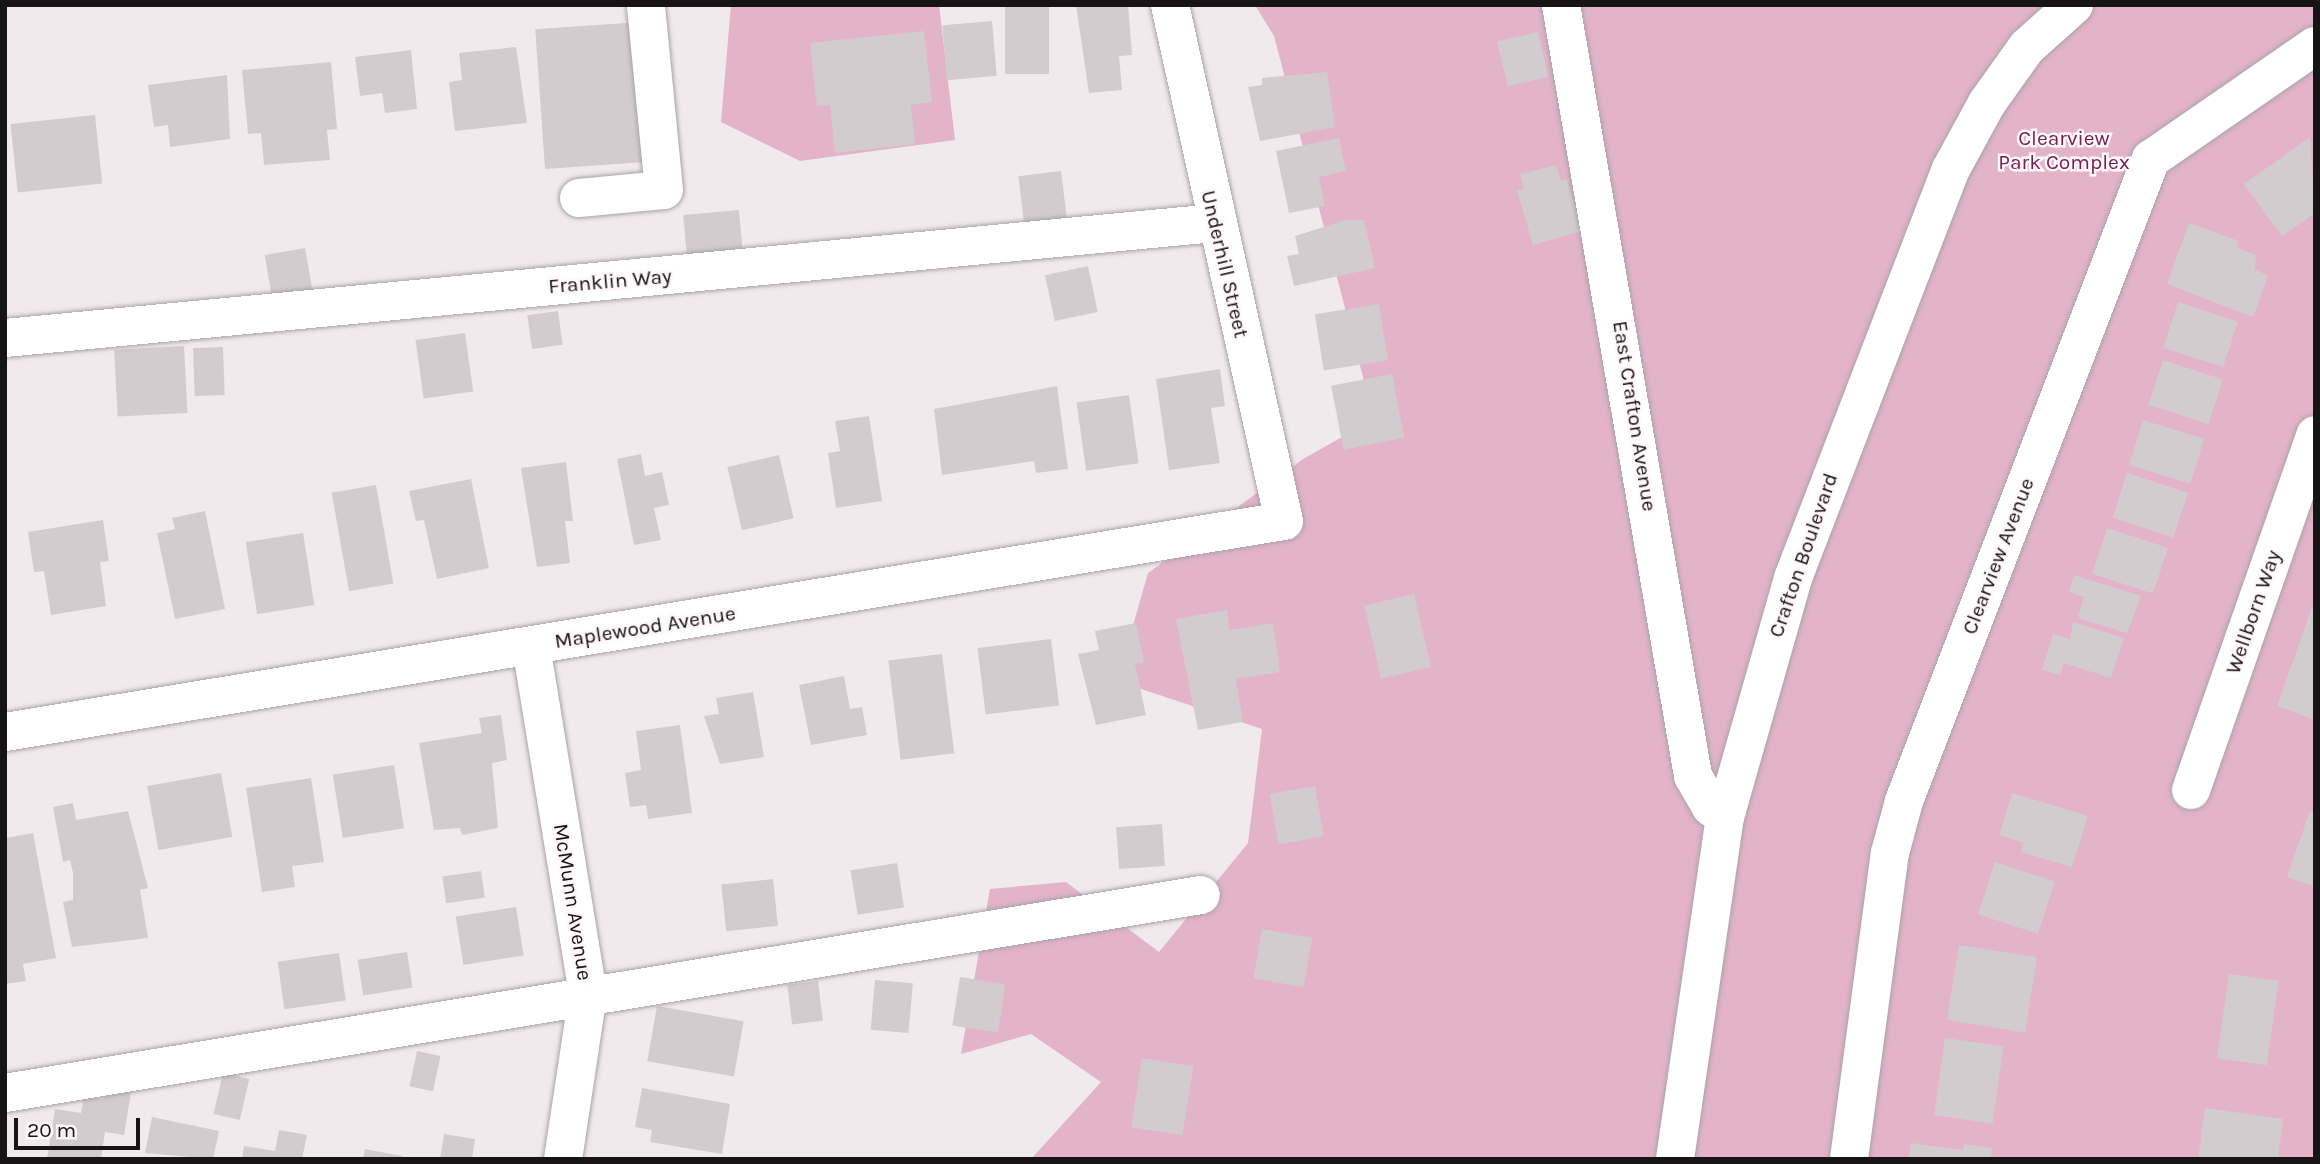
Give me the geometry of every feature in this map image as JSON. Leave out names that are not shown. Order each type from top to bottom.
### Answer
[{"type":"street","points":[[579,198],[664,190],[646,5]]},
{"type":"street","name":"Underhill Street","points":[[1170,5],[1214,223],[1284,521]]},
{"type":"street","name":"East Crafton Avenue","points":[[1561,5],[1693,776],[1711,807],[1725,817]]},
{"type":"street","name":"Crafton Boulevard","points":[[1675,1159],[1725,817],[1793,578],[1919,239],[1987,103],[2027,47],[2074,5]]},
{"type":"street","name":"Clearview Avenue","points":[[1849,1159],[1890,853],[1904,801],[2151,159],[2315,46]]},
{"type":"street","name":"Franklin Way","points":[[5,338],[1214,223]]},
{"type":"street","name":"Wellborn Way","points":[[2190,790],[2315,435]]},
{"type":"street","name":"Maplewood Avenue","points":[[5,732],[1284,521]]},
{"type":"street","name":"McMunn Avenue","points":[[531,646],[588,994],[563,1159]]},
{"type":"street","points":[[5,1093],[588,994],[1201,895]]},
{"type":"green space","points":[[731,5],[939,5],[955,140],[800,161],[721,122]]},
{"type":"green space","name":"Clearview Park Complex","points":[[1255,5],[2315,5],[2315,1159],[1031,1159],[1101,1082],[1031,1034],[961,1054],[990,889],[1066,882],[1159,952],[1248,843],[1262,729],[1117,681],[1148,573],[1303,459],[1374,419],[1274,36]]},
{"type":"building","points":[[1005,5],[1049,5],[1049,74],[1005,74]]},
{"type":"building","points":[[1076,5],[1128,5],[1132,55],[1119,56],[1122,90],[1089,93]]},
{"type":"building","points":[[992,21],[997,76],[947,80],[942,25]]},
{"type":"building","points":[[640,22],[650,162],[545,169],[535,29]]},
{"type":"building","points":[[924,31],[932,102],[911,105],[915,144],[835,153],[830,105],[817,106],[810,43]]},
{"type":"building","points":[[1538,32],[1548,77],[1507,86],[1497,41]]},
{"type":"building","points":[[516,47],[527,123],[455,131],[449,82],[462,80],[459,53]]},
{"type":"building","points":[[411,50],[417,109],[385,113],[382,93],[360,96],[355,57]]},
{"type":"building","points":[[331,62],[337,129],[327,130],[330,160],[264,165],[261,133],[248,134],[242,70]]},
{"type":"building","points":[[1327,72],[1335,127],[1260,141],[1248,87],[1262,85],[1262,78]]},
{"type":"building","points":[[227,75],[230,139],[170,147],[168,125],[154,127],[148,85]]},
{"type":"building","points":[[95,115],[102,184],[18,193],[10,124]]},
{"type":"building","points":[[2310,137],[2315,213],[2282,236],[2244,184]]},
{"type":"building","points":[[1339,138],[1346,171],[1319,177],[1325,206],[1289,213],[1276,151]]},
{"type":"building","points":[[1556,165],[1561,181],[1567,179],[1582,231],[1533,245],[1517,190],[1524,189],[1520,174]]},
{"type":"building","points":[[1061,171],[1068,225],[1025,230],[1018,176]]},
{"type":"building","points":[[739,210],[743,257],[687,262],[683,215]]},
{"type":"building","points":[[1346,220],[1364,220],[1375,268],[1294,286],[1287,256],[1299,254],[1295,236]]},
{"type":"building","points":[[2189,223],[2239,241],[2237,248],[2256,255],[2255,269],[2268,276],[2253,317],[2167,284]]},
{"type":"building","points":[[305,248],[313,293],[273,300],[265,255]]},
{"type":"building","points":[[1088,266],[1098,312],[1055,321],[1045,275]]},
{"type":"building","points":[[2178,302],[2238,321],[2223,367],[2163,348]]},
{"type":"building","points":[[1379,304],[1388,360],[1324,370],[1315,314]]},
{"type":"building","points":[[558,311],[563,345],[532,349],[527,315]]},
{"type":"building","points":[[465,333],[473,391],[424,398],[415,340]]},
{"type":"building","points":[[184,346],[188,413],[118,417],[114,350]]},
{"type":"building","points":[[223,347],[225,395],[195,396],[193,348]]},
{"type":"building","points":[[2163,360],[2223,379],[2208,424],[2148,405]]},
{"type":"building","points":[[1220,369],[1225,406],[1211,408],[1220,463],[1169,470],[1156,379]]},
{"type":"building","points":[[1392,374],[1404,438],[1344,450],[1331,386]]},
{"type":"building","points":[[1057,386],[1068,469],[1036,473],[1034,461],[942,475],[934,409]]},
{"type":"building","points":[[1129,395],[1139,463],[1086,471],[1077,402]]},
{"type":"building","points":[[869,416],[882,501],[836,508],[828,453],[840,451],[835,421]]},
{"type":"building","points":[[2143,420],[2204,439],[2190,484],[2129,465]]},
{"type":"building","points":[[641,454],[645,476],[662,472],[669,505],[654,508],[661,540],[634,545],[617,459]]},
{"type":"building","points":[[779,455],[794,518],[742,530],[727,467]]},
{"type":"building","points":[[566,462],[573,521],[565,521],[570,563],[537,567],[521,468]]},
{"type":"building","points":[[2127,473],[2188,493],[2173,537],[2112,518]]},
{"type":"building","points":[[471,479],[489,568],[437,579],[424,520],[416,521],[409,491]]},
{"type":"building","points":[[376,485],[393,583],[349,591],[332,493]]},
{"type":"building","points":[[205,511],[225,609],[175,619],[157,533],[175,529],[172,518]]},
{"type":"building","points":[[103,520],[109,561],[100,562],[106,606],[51,615],[44,571],[34,572],[28,532]]},
{"type":"building","points":[[2107,528],[2168,548],[2153,593],[2092,574]]},
{"type":"building","points":[[303,533],[314,605],[257,614],[246,542]]},
{"type":"building","points":[[2074,575],[2141,596],[2127,633],[2078,618],[2084,597],[2069,592]]},
{"type":"building","points":[[1414,594],[1431,667],[1381,679],[1364,605]]},
{"type":"building","points":[[2315,602],[2315,720],[2277,706]]},
{"type":"building","points":[[1227,610],[1230,630],[1273,623],[1280,672],[1236,679],[1243,722],[1198,730],[1176,619]]},
{"type":"building","points":[[2073,622],[2124,638],[2111,678],[2064,663],[2060,675],[2042,670],[2053,634],[2070,639]]},
{"type":"building","points":[[1136,623],[1144,662],[1135,664],[1146,715],[1096,725],[1078,654],[1099,650],[1095,631]]},
{"type":"building","points":[[1051,639],[1059,706],[986,715],[978,648]]},
{"type":"building","points":[[942,654],[954,753],[901,760],[888,661]]},
{"type":"building","points":[[844,676],[850,709],[862,707],[867,735],[811,745],[799,685]]},
{"type":"building","points":[[753,692],[764,757],[720,764],[704,716],[719,714],[716,698]]},
{"type":"building","points":[[501,715],[507,760],[492,763],[498,828],[462,835],[460,828],[434,830],[419,743],[482,733],[479,718]]},
{"type":"building","points":[[680,725],[692,813],[648,819],[646,805],[630,807],[625,773],[641,770],[636,731]]},
{"type":"building","points":[[394,765],[404,828],[343,838],[333,775]]},
{"type":"building","points":[[221,773],[232,837],[158,850],[147,786]]},
{"type":"building","points":[[311,778],[324,862],[292,866],[295,887],[262,892],[246,788]]},
{"type":"building","points":[[1315,786],[1324,836],[1279,844],[1270,794]]},
{"type":"building","points":[[2012,793],[2088,816],[2072,867],[2021,852],[2024,843],[1999,835]]},
{"type":"building","points":[[73,803],[76,820],[128,811],[148,888],[140,890],[148,938],[72,947],[63,902],[73,900],[73,873],[70,860],[63,862],[53,807]]},
{"type":"building","points":[[2310,811],[2315,813],[2315,887],[2287,877]]},
{"type":"building","points":[[1162,824],[1165,866],[1119,869],[1116,827]]},
{"type":"building","points":[[33,833],[56,958],[23,964],[26,981],[5,984],[5,838]]},
{"type":"building","points":[[1995,862],[2055,881],[2038,934],[1978,914]]},
{"type":"building","points":[[897,863],[904,907],[858,915],[851,870]]},
{"type":"building","points":[[481,871],[485,898],[446,903],[442,876]]},
{"type":"building","points":[[773,879],[778,926],[726,931],[721,884]]},
{"type":"building","points":[[516,907],[524,955],[463,965],[456,917]]},
{"type":"building","points":[[1262,929],[1312,938],[1304,987],[1253,978]]},
{"type":"building","points":[[1959,945],[2037,957],[2025,1032],[1947,1020]]},
{"type":"building","points":[[407,952],[413,988],[363,995],[358,960]]},
{"type":"building","points":[[339,953],[346,1001],[284,1009],[278,962]]},
{"type":"building","points":[[2229,974],[2279,981],[2267,1065],[2217,1058]]},
{"type":"building","points":[[960,977],[1005,984],[998,1033],[952,1025]]},
{"type":"building","points":[[875,980],[913,983],[908,1033],[871,1030]]},
{"type":"building","points":[[818,981],[823,1021],[792,1024],[787,985]]},
{"type":"building","points":[[657,1006],[744,1021],[734,1076],[647,1061]]},
{"type":"building","points":[[1945,1038],[2003,1046],[1993,1123],[1934,1115]]},
{"type":"building","points":[[417,1051],[440,1056],[433,1091],[410,1086]]},
{"type":"building","points":[[1142,1058],[1193,1066],[1182,1135],[1131,1127]]},
{"type":"building","points":[[223,1073],[249,1079],[240,1120],[214,1114]]},
{"type":"building","points":[[105,1088],[131,1093],[124,1135],[105,1132],[101,1159],[47,1159],[55,1109],[81,1113],[84,1096],[103,1099]]},
{"type":"building","points":[[642,1088],[730,1104],[722,1154],[650,1142],[652,1130],[635,1127]]},
{"type":"building","points":[[2205,1108],[2283,1119],[2278,1159],[2198,1159]]},
{"type":"building","points":[[152,1117],[219,1131],[213,1159],[145,1153]]},
{"type":"building","points":[[279,1130],[307,1135],[302,1159],[242,1159],[244,1146],[275,1151]]},
{"type":"building","points":[[444,1134],[475,1139],[472,1159],[440,1159]]},
{"type":"building","points":[[1911,1143],[1963,1150],[1964,1144],[1992,1148],[1991,1159],[1908,1159]]},
{"type":"building","points":[[365,1149],[402,1156],[402,1159],[363,1159]]}]
